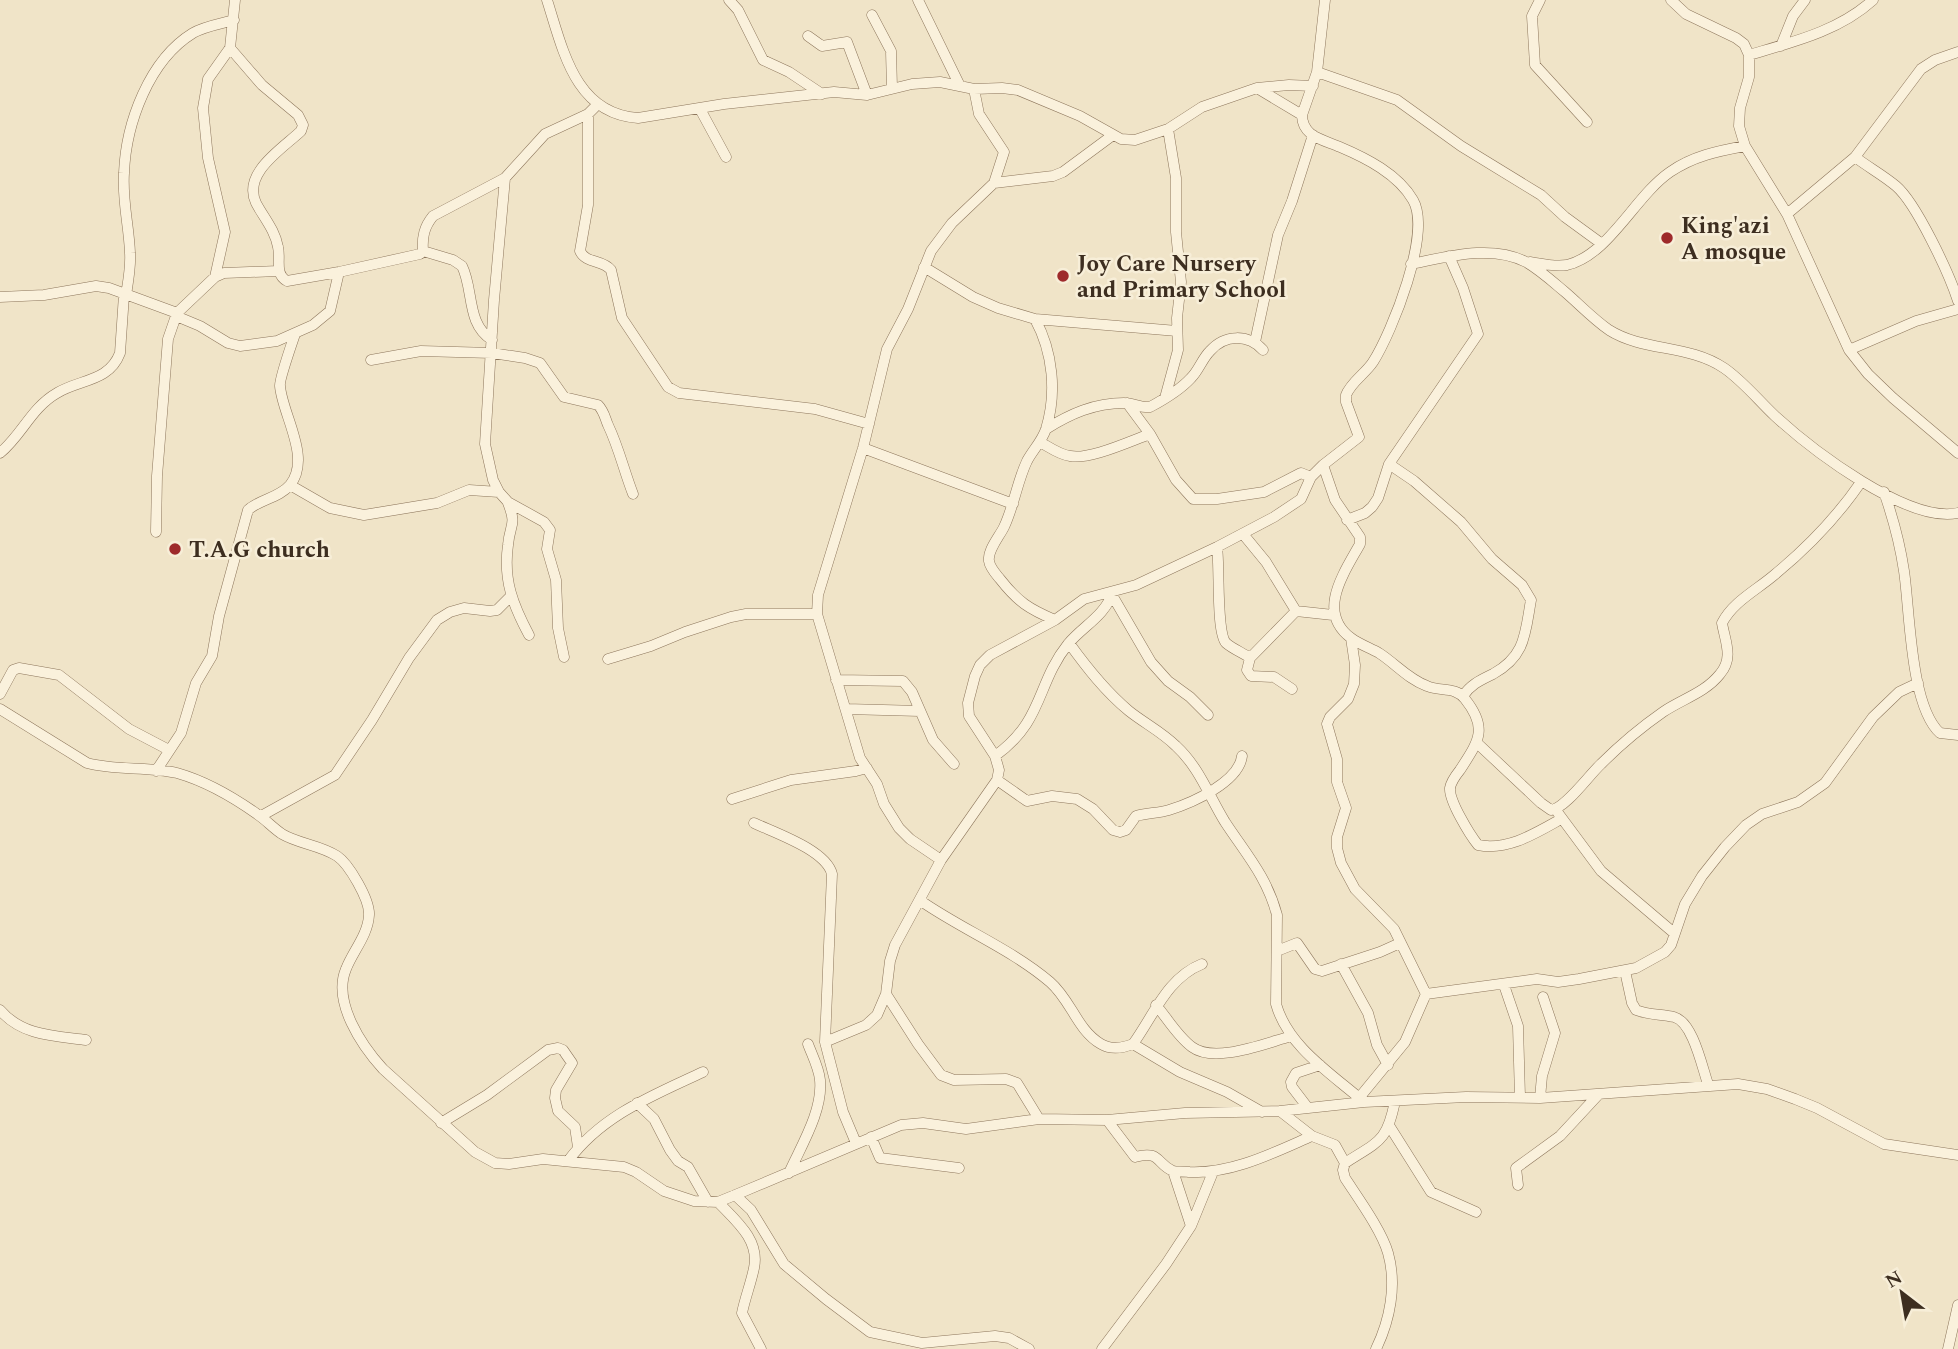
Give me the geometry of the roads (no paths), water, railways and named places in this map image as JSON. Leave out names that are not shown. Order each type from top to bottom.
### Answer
[{"type":"street","points":[[215,277],[225,232],[208,159],[202,108],[208,79],[230,48],[235,0]]},
{"type":"street","points":[[547,0],[565,56],[579,83],[597,105],[625,117],[638,118],[834,92],[867,95],[928,82],[959,84],[974,89],[1002,88],[1031,95],[1087,119],[1121,139],[1135,140],[1168,129],[1202,107],[1257,88],[1313,86]]},
{"type":"street","points":[[729,0],[738,10],[763,60],[789,72],[822,94]]},
{"type":"street","points":[[918,0],[959,84]]},
{"type":"street","points":[[825,1042],[866,1025],[877,1015],[886,994],[895,945],[941,860],[998,780],[999,770],[995,756],[969,716],[968,703],[980,665],[989,655],[1055,620],[1084,599],[1136,585],[1274,517],[1301,499],[1311,477],[1359,437],[1346,402],[1348,391],[1371,365],[1385,341],[1401,302],[1419,230],[1413,200],[1388,175],[1362,156],[1312,135],[1307,130],[1302,115],[1317,72],[1325,0]]},
{"type":"street","points":[[1540,0],[1532,16],[1535,65],[1587,122]]},
{"type":"street","points":[[1671,0],[1694,19],[1744,44],[1749,55],[1749,77],[1740,108],[1739,126],[1745,146],[1787,214],[1849,350],[1876,382],[1928,430],[1958,453]]},
{"type":"street","points":[[1781,46],[1793,16],[1805,0]]},
{"type":"street","points":[[1749,55],[1838,25],[1873,0]]},
{"type":"street","points":[[872,15],[891,51],[892,88]]},
{"type":"street","points":[[0,453],[11,444],[30,415],[44,401],[60,391],[101,376],[116,362],[120,353],[131,255],[124,173],[127,146],[138,110],[152,77],[166,55],[194,33],[234,20]]},
{"type":"street","points":[[808,36],[822,46],[846,42],[867,95]]},
{"type":"street","points":[[230,48],[262,85],[298,115],[303,125],[301,131],[258,172],[253,184],[257,204],[274,233],[279,248],[278,271],[282,278],[287,281],[339,272],[416,256],[423,251]]},
{"type":"street","points":[[1787,214],[1855,158],[1921,69],[1935,60],[1958,52]]},
{"type":"street","points":[[1317,72],[1396,100],[1461,146],[1541,195],[1564,217],[1602,244]]},
{"type":"street","points":[[1257,88],[1302,115]]},
{"type":"street","points":[[941,860],[899,828],[884,804],[877,784],[860,758],[817,614],[822,578],[863,448],[887,349],[908,309],[931,251],[952,223],[994,183],[1004,152],[979,114],[974,89]]},
{"type":"street","points":[[423,251],[423,234],[433,216],[505,178],[545,134],[588,114],[597,105]]},
{"type":"street","points":[[700,108],[726,157]]},
{"type":"street","points":[[588,114],[588,205],[580,251],[586,259],[605,264],[611,270],[622,317],[668,387],[679,393],[815,409],[869,424]]},
{"type":"street","points":[[1165,398],[1178,350],[1181,282],[1176,232],[1176,178],[1168,129]]},
{"type":"street","points":[[994,183],[1053,176],[1063,172],[1113,135]]},
{"type":"street","points":[[1255,342],[1278,235],[1292,201],[1312,135]]},
{"type":"street","points":[[1411,264],[1449,256],[1492,253],[1525,262],[1559,266],[1570,264],[1584,258],[1602,244],[1667,173],[1688,161],[1714,152],[1745,146]]},
{"type":"street","points":[[1855,158],[1896,186],[1907,198],[1942,261],[1958,300]]},
{"type":"street","points":[[505,178],[485,444],[493,480],[499,492],[508,502],[544,522],[550,530],[547,549],[556,580],[558,628],[564,657]]},
{"type":"street","points":[[423,251],[453,260],[463,266],[475,318],[485,336],[492,340]]},
{"type":"street","points":[[1347,520],[1372,507],[1378,498],[1388,464],[1478,334],[1464,288],[1449,256]]},
{"type":"street","points":[[1525,262],[1607,328],[1626,340],[1692,353],[1726,370],[1793,431],[1861,482],[1927,513],[1958,513]]},
{"type":"street","points":[[924,267],[973,297],[1035,319],[1177,331]]},
{"type":"street","points":[[156,532],[158,462],[168,340],[177,314],[215,277],[231,272],[278,271]]},
{"type":"street","points":[[0,297],[44,295],[96,286],[109,288],[177,314],[228,343],[240,346],[277,341],[313,325],[330,311],[339,272]]},
{"type":"street","points":[[1849,350],[1916,321],[1958,309]]},
{"type":"street","points":[[1035,319],[1048,353],[1052,373],[1053,391],[1046,429],[1028,460],[1005,525],[989,553],[990,565],[1016,598],[1026,607],[1055,620]]},
{"type":"street","points":[[156,771],[181,733],[196,683],[212,656],[219,617],[248,510],[256,503],[282,492],[290,485],[296,473],[297,455],[293,429],[279,385],[295,334]]},
{"type":"street","points":[[1046,429],[1078,411],[1096,406],[1127,403],[1146,408],[1165,398],[1194,376],[1211,350],[1236,337],[1255,342],[1264,350]]},
{"type":"street","points":[[371,360],[421,351],[492,353],[541,363],[564,397],[598,405],[616,438],[625,477],[633,494]]},
{"type":"street","points":[[1127,403],[1150,434],[1176,480],[1188,495],[1198,500],[1264,492],[1301,473],[1311,477]]},
{"type":"street","points":[[1040,442],[1075,457],[1150,434]]},
{"type":"street","points":[[863,448],[1013,504]]},
{"type":"street","points":[[1388,464],[1415,481],[1461,522],[1502,569],[1521,585],[1531,600],[1520,652],[1502,669],[1472,685],[1463,696]]},
{"type":"street","points":[[1323,465],[1335,500],[1360,537],[1360,544],[1337,590],[1333,615]]},
{"type":"street","points":[[1296,611],[1333,615],[1351,638],[1387,659],[1413,681],[1430,688],[1457,691],[1463,696],[1480,728],[1477,743],[1453,780],[1450,790],[1452,799],[1478,845],[1488,847],[1511,843],[1559,814],[1625,741],[1665,711],[1707,687],[1720,675],[1726,665],[1728,650],[1722,623],[1726,614],[1774,575],[1827,525],[1861,482]]},
{"type":"street","points":[[290,485],[330,508],[364,515],[437,503],[469,490],[499,492]]},
{"type":"street","points":[[1884,492],[1904,571],[1918,684],[1927,715],[1935,729],[1945,735],[1958,735]]},
{"type":"street","points":[[508,502],[514,518],[507,547],[510,597],[529,635]]},
{"type":"street","points":[[1242,534],[1266,562],[1296,611]]},
{"type":"street","points":[[1217,547],[1220,567],[1219,625],[1228,644],[1250,658]]},
{"type":"street","points":[[995,756],[1023,731],[1036,709],[1058,658],[1069,643],[1105,610],[1112,593]]},
{"type":"street","points":[[1112,593],[1151,662],[1168,681],[1208,715]]},
{"type":"street","points":[[261,816],[335,775],[409,658],[437,620],[450,611],[464,607],[496,610],[510,597]]},
{"type":"street","points":[[1292,689],[1274,677],[1251,676],[1248,673],[1250,658],[1296,611]]},
{"type":"street","points":[[608,659],[731,617],[746,614],[817,614]]},
{"type":"street","points":[[1351,638],[1355,666],[1354,684],[1348,699],[1327,724],[1337,759],[1337,782],[1346,808],[1337,837],[1337,848],[1341,863],[1355,888],[1384,918],[1426,994]]},
{"type":"street","points":[[1069,643],[1114,698],[1177,747],[1210,793],[1226,823],[1256,865],[1273,901],[1277,915],[1276,1004],[1292,1036],[1320,1065],[1362,1100]]},
{"type":"street","points":[[0,694],[13,670],[19,668],[59,675],[129,729],[169,750]]},
{"type":"street","points":[[835,680],[903,681],[912,692],[933,740],[954,764]]},
{"type":"street","points":[[1426,994],[1537,979],[1558,982],[1625,971],[1665,953],[1671,945],[1685,904],[1702,876],[1746,825],[1762,814],[1798,802],[1825,783],[1873,717],[1899,692],[1918,684]]},
{"type":"street","points":[[0,709],[87,763],[103,767],[176,773],[198,781],[236,799],[282,834],[338,856],[355,878],[367,903],[369,918],[345,969],[342,982],[352,1022],[370,1055],[441,1123],[475,1152],[495,1163],[509,1164],[543,1159],[624,1167],[679,1198],[713,1202],[901,1125],[923,1123],[966,1129],[1039,1119],[1107,1120],[1185,1113],[1280,1111],[1362,1100],[1598,1095],[1708,1084],[1738,1084],[1768,1089],[1817,1108],[1884,1144],[1958,1155]]},
{"type":"street","points":[[846,709],[920,711]]},
{"type":"street","points":[[1477,743],[1541,803],[1559,814],[1601,871],[1674,933]]},
{"type":"street","points":[[998,780],[1027,801],[1052,796],[1077,799],[1093,809],[1113,830],[1120,832],[1126,830],[1136,816],[1168,811],[1210,793],[1237,769],[1242,756]]},
{"type":"street","points":[[733,800],[791,780],[867,768]]},
{"type":"street","points":[[754,823],[821,857],[830,867],[832,874],[825,1042],[843,1112],[856,1143]]},
{"type":"street","points":[[920,901],[962,928],[994,944],[1055,986],[1085,1032],[1104,1046],[1115,1048],[1133,1044],[1180,1072],[1227,1092],[1262,1112]]},
{"type":"street","points":[[1277,951],[1297,943],[1318,971],[1400,943]]},
{"type":"street","points":[[1133,1044],[1156,1005],[1182,976],[1191,968],[1202,964]]},
{"type":"street","points":[[1341,964],[1368,1013],[1377,1045],[1388,1065]]},
{"type":"street","points":[[1625,971],[1636,1010],[1677,1017],[1684,1021],[1708,1084]]},
{"type":"street","points":[[1504,985],[1518,1026],[1520,1097]]},
{"type":"street","points":[[886,994],[941,1075],[954,1080],[1006,1079],[1017,1083],[1039,1119]]},
{"type":"street","points":[[1362,1100],[1405,1042],[1426,994]]},
{"type":"street","points":[[1540,1098],[1542,1076],[1555,1033],[1543,996]]},
{"type":"street","points":[[1156,1005],[1185,1041],[1199,1051],[1218,1054],[1292,1036]]},
{"type":"street","points":[[0,1010],[7,1019],[22,1029],[86,1040]]},
{"type":"street","points":[[789,1173],[819,1097],[820,1079],[808,1044]]},
{"type":"street","points":[[441,1123],[487,1095],[548,1050],[558,1048],[563,1050],[572,1063],[556,1090],[556,1105],[558,1111],[575,1127],[578,1147]]},
{"type":"street","points":[[1308,1108],[1291,1082],[1296,1073],[1320,1065]]},
{"type":"street","points":[[568,1161],[578,1147],[604,1123],[637,1103],[703,1072]]},
{"type":"street","points":[[1518,1185],[1516,1168],[1560,1136],[1598,1095]]},
{"type":"street","points":[[1376,1349],[1386,1328],[1390,1310],[1389,1258],[1371,1218],[1345,1178],[1343,1170],[1345,1163],[1384,1136],[1390,1127],[1395,1101]]},
{"type":"street","points":[[637,1103],[654,1119],[674,1156],[686,1164],[713,1202],[747,1235],[753,1245],[755,1265],[743,1313],[761,1349]]},
{"type":"street","points":[[1280,1111],[1312,1136],[1335,1145],[1345,1163]]},
{"type":"street","points":[[1107,1120],[1135,1157],[1157,1157],[1172,1171],[1191,1226]]},
{"type":"street","points":[[1390,1127],[1431,1192],[1476,1212]]},
{"type":"street","points":[[1172,1171],[1213,1172],[1242,1164],[1312,1136]]},
{"type":"street","points":[[871,1137],[880,1158],[959,1168]]},
{"type":"street","points":[[1102,1349],[1191,1226],[1213,1172]]},
{"type":"street","points":[[735,1195],[751,1210],[784,1264],[870,1332],[922,1343],[995,1336],[1009,1338],[1029,1349]]},
{"type":"street","points":[[1948,1349],[1958,1305]]},
{"type":"place","name":"King'azi A mosque","points":[[1667,238]]},
{"type":"place","name":"Joy Care Nursery and Primary School","points":[[1063,276]]},
{"type":"place","name":"T.A.G church","points":[[175,549]]}]
